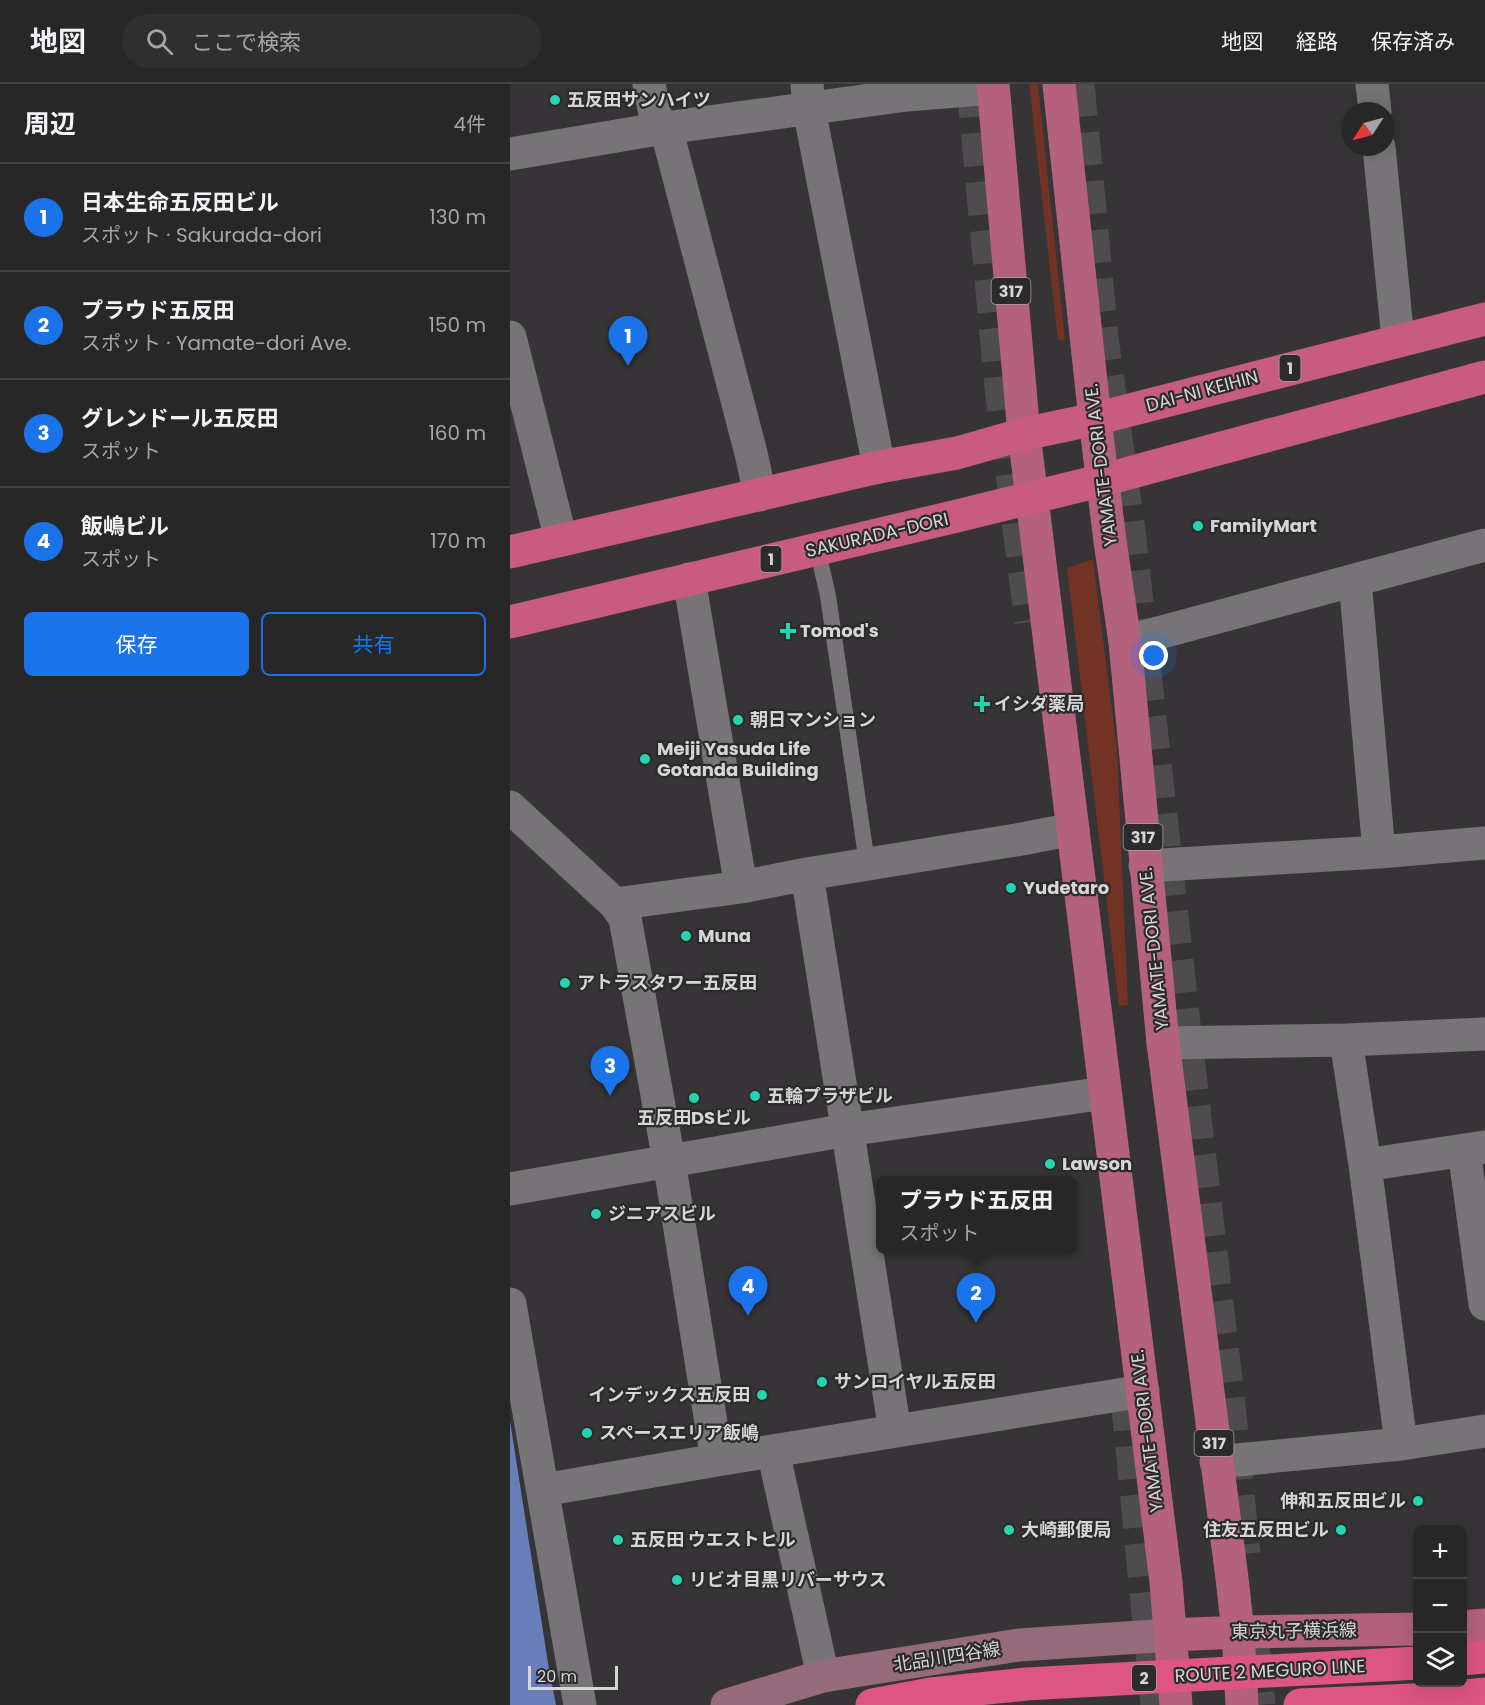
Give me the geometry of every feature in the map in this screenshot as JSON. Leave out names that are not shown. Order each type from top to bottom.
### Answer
[{"type":"highway","name":"DAI-NI KEIHIN","points":[[1024,434],[1095,419],[1485,319]]},
{"type":"highway","name":"1","points":[[1103,480],[1485,376]]},
{"type":"highway","name":"1","points":[[510,552],[879,467],[957,453],[1024,434]]},
{"type":"highway","name":"SAKURADA-DORI","points":[[510,622],[1103,480]]},
{"type":"highway","points":[[1467,1659],[1485,1657]]},
{"type":"highway","name":"ROUTE 2 MEGURO LINE","points":[[872,1705],[931,1694],[1026,1684],[1413,1663]]},
{"type":"highway","name":"ROUTE 2 MEGURO LINE","points":[[1300,1705],[1436,1699],[1485,1694]]},
{"type":"main road","name":"YAMATE-DORI AVE.","points":[[1059,84],[1095,419],[1125,642],[1163,1043],[1238,1632],[1242,1705]]},
{"type":"main road","name":"YAMATE-DORI AVE.","points":[[993,86],[1024,434],[1143,1391],[1171,1635],[1176,1705]]},
{"type":"main road","points":[[1467,1627],[1485,1625]]},
{"type":"main road","name":"東京丸子横浜線","points":[[1171,1635],[1413,1629]]},
{"type":"main road","name":"北品川四谷線","points":[[727,1705],[823,1676],[1019,1645],[1171,1635]]},
{"type":"street","points":[[649,84],[751,453],[760,495]]},
{"type":"street","points":[[1372,84],[1374,102]]},
{"type":"street","points":[[510,154],[662,128],[808,96],[907,95],[993,86]]},
{"type":"street","points":[[808,96],[879,467]]},
{"type":"street","points":[[1380,156],[1398,340]]},
{"type":"street","points":[[510,337],[561,540]]},
{"type":"street","points":[[1125,642],[1485,545]]},
{"type":"street","points":[[689,579],[741,887]]},
{"type":"street","points":[[1355,580],[1379,852]]},
{"type":"street","points":[[510,807],[615,904],[625,918],[669,1161],[717,1460]]},
{"type":"street","points":[[615,904],[741,887],[867,863],[1073,829]]},
{"type":"street","points":[[1146,866],[1379,852],[1485,843]]},
{"type":"street","points":[[807,874],[895,1431]]},
{"type":"street","points":[[1163,1043],[1347,1040],[1485,1034]]},
{"type":"street","points":[[1347,1040],[1401,1444]]},
{"type":"street","points":[[510,1189],[847,1130],[1105,1093]]},
{"type":"street","points":[[1365,1165],[1475,1148],[1485,1304]]},
{"type":"street","points":[[510,1304],[580,1705]]},
{"type":"street","points":[[543,1490],[1143,1391]]},
{"type":"street","points":[[1216,1462],[1401,1444],[1485,1431]]},
{"type":"street","points":[[773,1451],[823,1676]]},
{"type":"lane","points":[[817,548],[828,596],[867,863]]},
{"type":"shaded area","points":[[1029,84],[1038,84],[1065,340],[1058,340]]},
{"type":"shaded area","points":[[1093,559],[1117,750],[1128,1005],[1119,1006],[1067,568]]},
{"type":"water","points":[[510,1421],[549,1669],[556,1705],[510,1705]]},
{"type":"tunnel","points":[[973,84],[1001,388],[1031,622]]},
{"type":"tunnel","points":[[1078,84],[1102,338],[1130,539],[1244,1554]]},
{"type":"tunnel","points":[[1127,1397],[1157,1705]]},
{"type":"tunnel","points":[[1253,1644],[1259,1705]]},
{"type":"place","name":"五反田サンハイツ","points":[[555,100]]},
{"type":"place","name":"日本生命五反田ビル","points":[[628,366]]},
{"type":"place","name":"FamilyMart","points":[[1198,526]]},
{"type":"place","name":"Tomod's","points":[[788,631]]},
{"type":"place","name":"イシダ薬局","points":[[982,704]]},
{"type":"place","name":"朝日マンション","points":[[738,720]]},
{"type":"place","name":"Meiji Yasuda Life Gotanda Building","points":[[645,759]]},
{"type":"place","name":"Yudetaro","points":[[1011,888]]},
{"type":"place","name":"Muna","points":[[686,936]]},
{"type":"place","name":"アトラスタワー五反田","points":[[565,983]]},
{"type":"place","name":"グレンドール五反田","points":[[610,1096]]},
{"type":"place","name":"五輪プラザビル","points":[[755,1096]]},
{"type":"place","name":"五反田DSビル","points":[[694,1098]]},
{"type":"place","name":"Lawson","points":[[1050,1164]]},
{"type":"place","name":"ジニアスビル","points":[[596,1214]]},
{"type":"place","name":"飯嶋ビル","points":[[748,1316]]},
{"type":"place","name":"プラウド五反田","points":[[976,1323]]},
{"type":"place","name":"サンロイヤル五反田","points":[[822,1382]]},
{"type":"place","name":"インデックス五反田","points":[[762,1395]]},
{"type":"place","name":"スペースエリア飯嶋","points":[[587,1433]]},
{"type":"place","name":"伸和五反田ビル","points":[[1418,1501]]},
{"type":"place","name":"大崎郵便局","points":[[1009,1530]]},
{"type":"place","name":"住友五反田ビル","points":[[1341,1530]]},
{"type":"place","name":"五反田 ウエストヒル","points":[[618,1540]]},
{"type":"place","name":"リビオ目黒リバーサウス","points":[[677,1580]]}]
